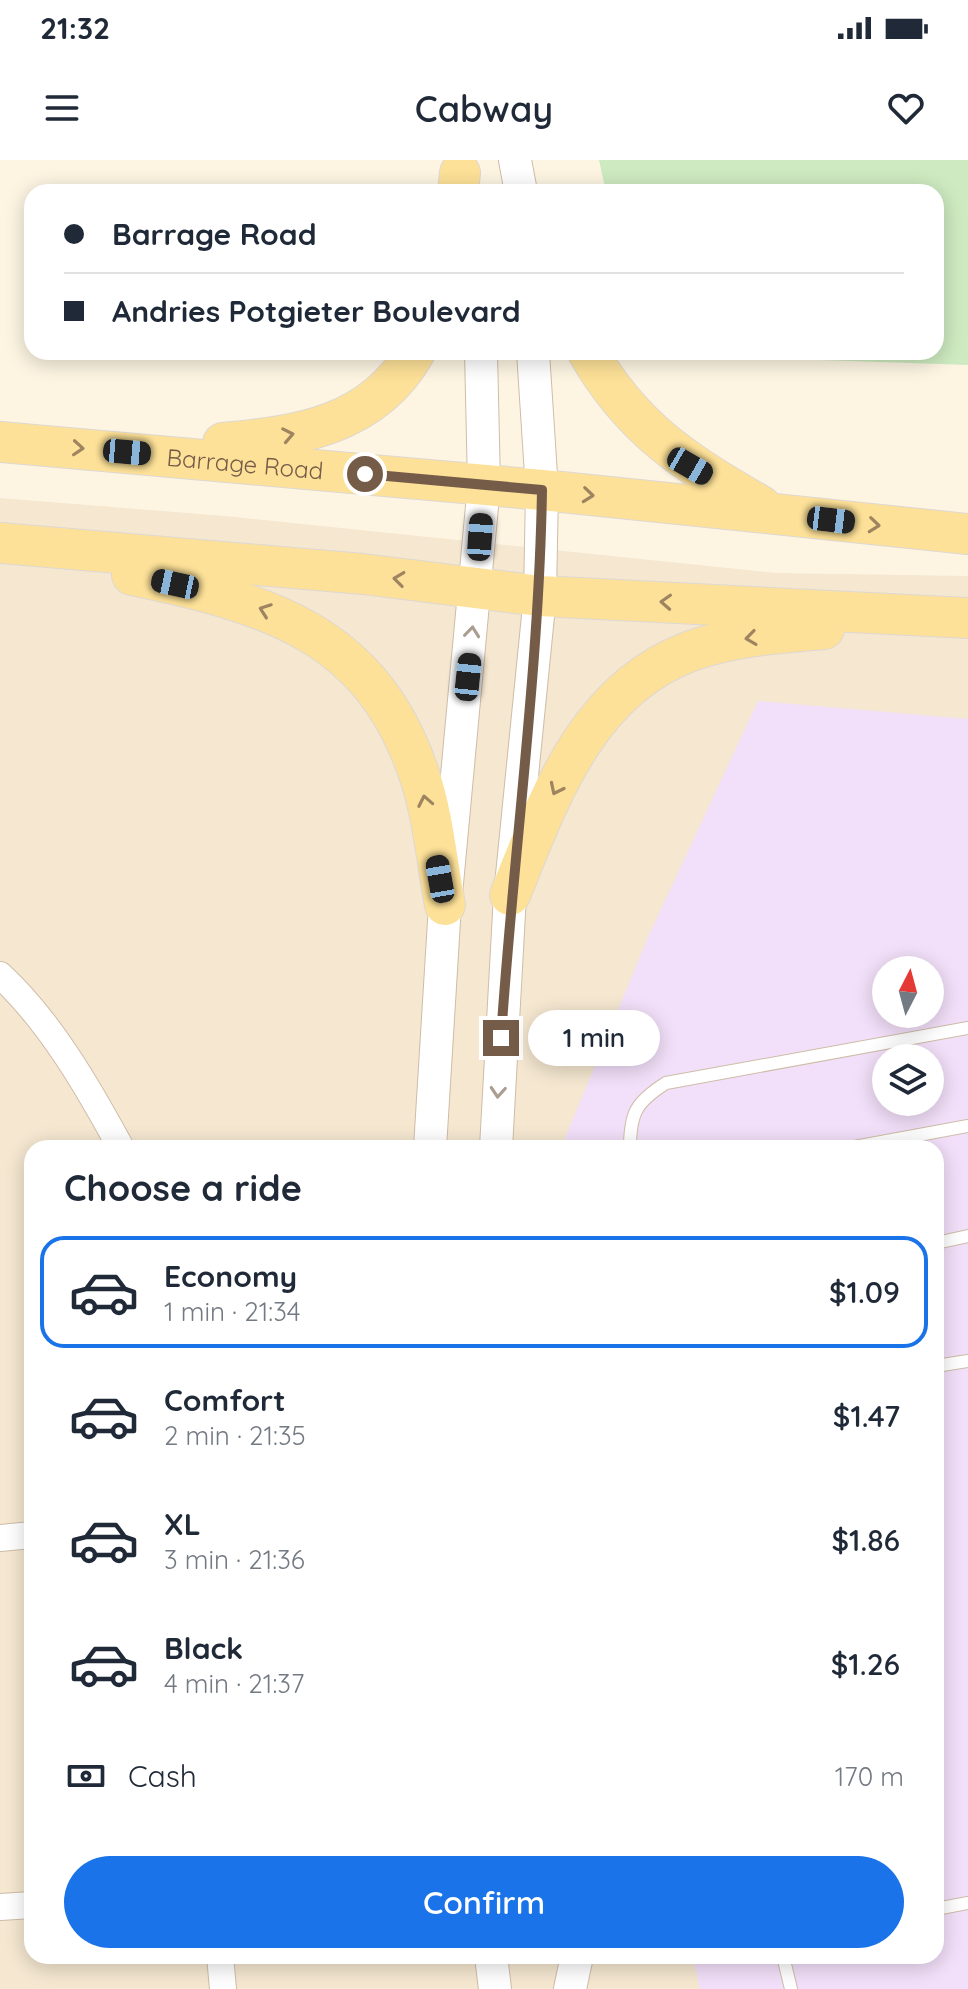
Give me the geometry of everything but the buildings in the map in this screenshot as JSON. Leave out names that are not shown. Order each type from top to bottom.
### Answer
[{"type":"main road","points":[[127,452],[281,437],[325,428],[356,411],[390,384],[409,360]]},
{"type":"main road","points":[[593,360],[624,407],[651,434],[690,466],[773,513]]},
{"type":"main road","name":"Barrage Road","points":[[0,442],[542,490],[968,534]]},
{"type":"main road","points":[[0,545],[363,574],[540,596],[968,619]]},
{"type":"main road","points":[[0,545],[239,601],[288,618],[325,642],[359,671],[383,700],[403,734],[420,776],[445,905]]},
{"type":"main road","points":[[510,895],[540,821],[589,730],[610,703],[658,666],[728,641],[784,633],[968,619]]},
{"type":"street","points":[[515,160],[520,184]]},
{"type":"street","points":[[430,1140],[445,905],[484,485],[481,360]]},
{"type":"street","points":[[496,1140],[510,895],[540,596],[542,490],[534,360]]},
{"type":"street","points":[[0,975],[17,991],[49,1033],[116,1140]]},
{"type":"street","points":[[0,1538],[24,1536]]},
{"type":"street","points":[[0,1907],[24,1906]]},
{"type":"street","points":[[221,1964],[223,1989]]},
{"type":"street","points":[[492,1964],[495,1989]]},
{"type":"street","points":[[566,1964],[570,1989]]},
{"type":"street","points":[[570,1989],[575,1964]]},
{"type":"lane","points":[[630,1140],[630,1123],[642,1098],[666,1083],[968,1028]]},
{"type":"lane","points":[[892,1140],[968,1126]]},
{"type":"lane","points":[[944,1241],[968,1236]]},
{"type":"lane","points":[[944,1365],[968,1361]]},
{"type":"lane","points":[[944,1908],[968,1903]]},
{"type":"lane","points":[[785,1964],[791,1989]]},
{"type":"shaded area","points":[[0,498],[224,516],[776,573],[968,576],[968,1989],[0,1989]]},
{"type":"shaded area","points":[[758,701],[968,719],[968,1989],[700,1989],[695,1964],[944,1964],[944,1140],[564,1140],[648,937]]},
{"type":"green space","points":[[599,160],[968,160],[968,365],[820,360],[944,360],[944,184],[604,184]]},
{"type":"route","points":[[365,474],[542,490],[540,596],[510,895],[501,1038]]}]
